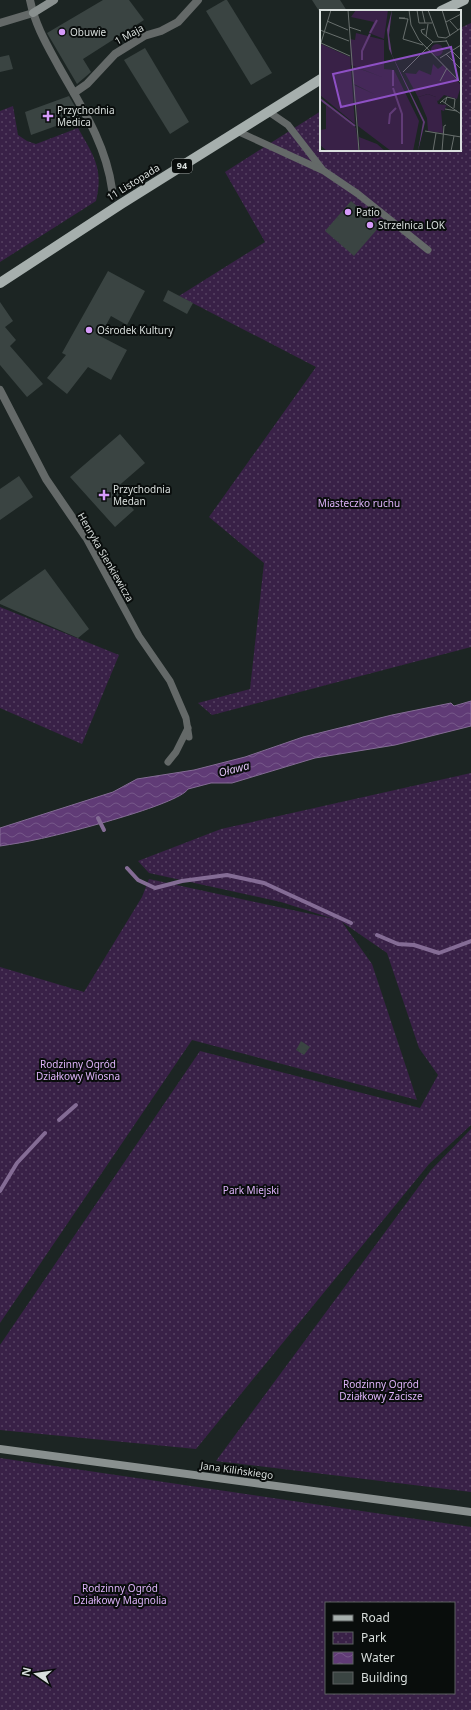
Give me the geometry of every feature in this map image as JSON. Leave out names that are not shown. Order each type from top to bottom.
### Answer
[{"type":"main road","points":[[443,10],[464,0]]},
{"type":"main road","name":"11 Listopada","points":[[0,283],[121,204],[320,80]]},
{"type":"street","name":"11 Listopada","points":[[30,0],[40,32],[96,133],[110,172],[112,189]]},
{"type":"street","points":[[0,23],[33,13],[54,0]]},
{"type":"street","name":"1 Maja","points":[[74,93],[87,84],[115,54],[144,36],[161,31],[178,22],[198,0]]},
{"type":"street","name":"Henryka Sienkiewicza","points":[[0,390],[46,479],[85,536]]},
{"type":"street","name":"Jana Kilińskiego","points":[[0,1449],[471,1512]]},
{"type":"lane","points":[[269,112],[288,126],[324,171]]},
{"type":"lane","points":[[237,131],[324,171],[358,194],[428,250]]},
{"type":"lane","name":"Henryka Sienkiewicza","points":[[85,536],[139,636],[170,681],[186,718],[189,736]]},
{"type":"lane","points":[[168,762],[176,752],[188,728]]},
{"type":"green space","name":"Miasteczko ruchu","points":[[471,23],[471,647],[212,715],[198,703],[250,689],[264,563],[209,517],[316,367],[179,296],[265,242],[225,172],[320,112],[320,151],[461,151],[461,28]]},
{"type":"green space","points":[[13,106],[18,135],[27,141],[36,144],[78,128],[96,162],[99,179],[96,201],[0,262],[0,111]]},
{"type":"green space","points":[[0,607],[119,655],[82,744],[0,708]]},
{"type":"green space","name":"Park Miejski","points":[[471,773],[471,1125],[429,1164],[196,1449],[0,1430],[0,1345],[200,1051],[420,1108],[438,1075],[419,1048],[387,953],[342,922],[372,964],[417,1100],[192,1040],[0,1323],[0,967],[84,992],[142,897],[149,879],[334,919],[281,902],[149,873],[138,861],[221,829]]},
{"type":"green space","name":"Rodzinny Ogród Działkowy Zacisze","points":[[471,1129],[471,1492],[216,1461],[431,1170]]},
{"type":"green space","name":"Rodzinny Ogród Działkowy Magnolia","points":[[0,1458],[471,1527],[471,1710],[0,1710]]},
{"type":"water","name":"Oława","points":[[471,701],[471,726],[395,745],[315,758],[232,783],[211,783],[188,789],[180,796],[143,811],[52,836],[0,846],[0,828],[113,792],[137,779],[194,770],[245,757],[303,737],[392,715],[451,703],[454,706]]},
{"type":"building","points":[[103,0],[129,0],[144,20],[83,59],[91,72],[77,84],[47,33]]},
{"type":"building","points":[[227,0],[272,73],[251,85],[206,11]]},
{"type":"building","points":[[312,0],[340,0],[346,10],[320,10],[319,11]]},
{"type":"building","points":[[145,48],[189,122],[170,134],[124,60]]},
{"type":"building","points":[[9,55],[13,69],[0,72],[0,57]]},
{"type":"building","name":"Przychodnia Medica","points":[[69,96],[81,117],[31,135],[25,112]]},
{"type":"building","points":[[351,201],[380,226],[354,256],[325,231]]},
{"type":"building","name":"Ośrodek Kultury","points":[[108,271],[145,291],[127,325],[111,316],[100,336],[127,350],[111,380],[88,367],[67,394],[47,378],[66,355],[62,353]]},
{"type":"building","points":[[168,290],[193,303],[187,314],[163,301]]},
{"type":"building","points":[[0,302],[13,321],[5,327],[16,340],[10,346],[43,384],[27,397],[0,365]]},
{"type":"building","name":"Przychodnia Medan","points":[[120,434],[145,463],[115,489],[134,510],[115,527],[70,477]]},
{"type":"building","points":[[19,476],[33,497],[0,520],[0,489]]},
{"type":"building","points":[[45,569],[89,629],[78,638],[0,604],[0,601]]},
{"type":"building","points":[[301,1041],[310,1047],[304,1055],[296,1050]]},
{"type":"waterway","points":[[98,818],[104,830]]},
{"type":"waterway","points":[[127,868],[138,880],[155,888],[182,881],[227,875],[264,883],[351,923]]},
{"type":"waterway","points":[[377,935],[398,944],[414,945],[439,953],[471,941]]},
{"type":"waterway","points":[[59,1120],[76,1105]]},
{"type":"waterway","points":[[0,1191],[17,1163],[45,1133]]},
{"type":"place","name":"Obuwie","points":[[62,32]]},
{"type":"place","name":"Przychodnia Medica","points":[[48,116]]},
{"type":"place","name":"Patio","points":[[348,212]]},
{"type":"place","name":"Strzelnica LOK","points":[[370,225]]},
{"type":"place","name":"Ośrodek Kultury","points":[[89,330]]},
{"type":"place","name":"Przychodnia Medan","points":[[104,495]]},
{"type":"park label","name":"Rodzinny Ogród Działkowy Wiosna","points":[[78,1070]]}]
